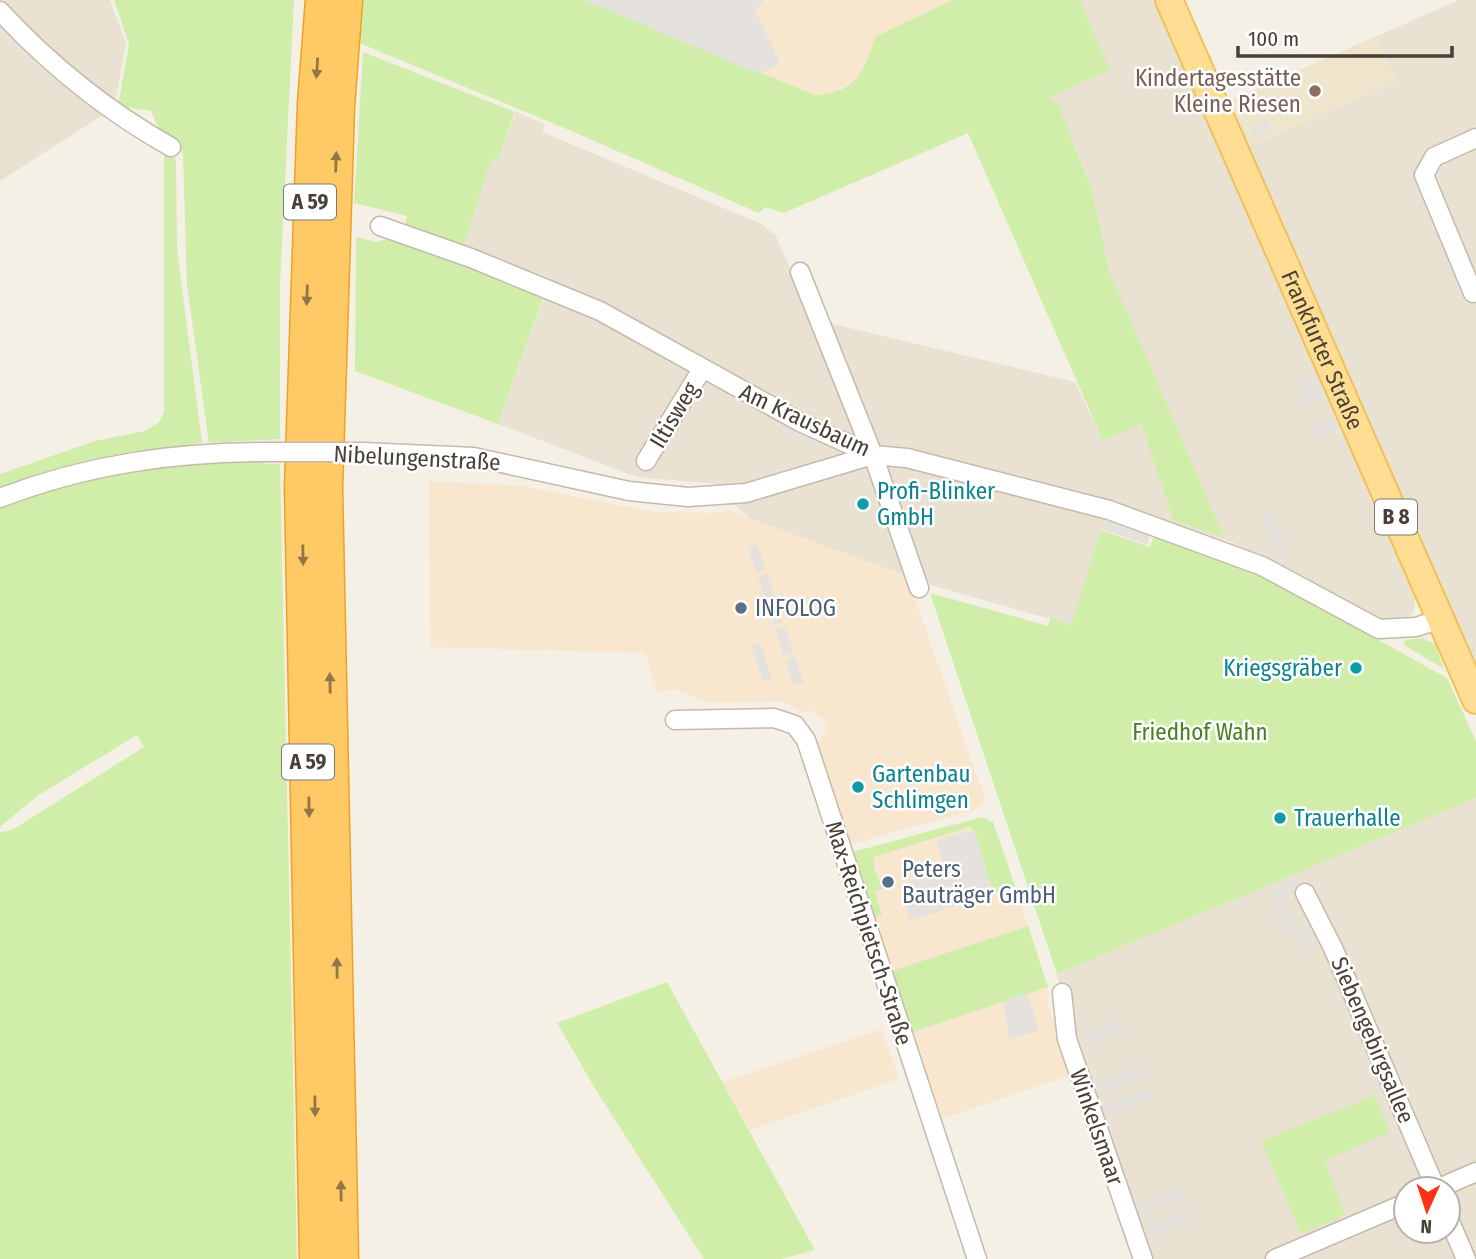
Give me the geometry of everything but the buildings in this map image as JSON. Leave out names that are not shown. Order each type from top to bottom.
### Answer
[{"type":"highway","name":"A 59","points":[[316,1259],[301,487],[314,104],[322,0]]},
{"type":"highway","name":"A 59","points":[[342,1259],[326,489],[338,106],[346,0]]},
{"type":"main road","name":"Frankfurter Straße","points":[[1169,0],[1476,700]]},
{"type":"street","points":[[0,12],[68,76],[111,111],[171,147]]},
{"type":"street","points":[[1473,293],[1424,175],[1434,156],[1476,138]]},
{"type":"street","name":"Am Krausbaum","points":[[380,226],[471,258],[600,312],[800,422],[873,455],[907,458],[1109,510],[1262,566],[1379,629],[1416,627],[1441,619]]},
{"type":"street","points":[[800,272],[873,455],[919,588]]},
{"type":"street","name":"Iltisweg","points":[[646,461],[702,369]]},
{"type":"street","name":"Nibelungenstraße","points":[[0,498],[94,468],[206,452],[363,452],[474,457],[629,491],[688,497],[746,493],[873,455]]},
{"type":"street","name":"Max-Reichpietsch-Straße","points":[[675,720],[774,718],[795,725],[806,740],[977,1259]]},
{"type":"street","name":"Siebengebirgsallee","points":[[1305,893],[1334,948],[1430,1175]]},
{"type":"street","name":"Winkelsmaar","points":[[1062,993],[1067,1039],[1143,1259]]},
{"type":"street","points":[[1275,1259],[1392,1209]]},
{"type":"shaded area","points":[[0,0],[110,0],[126,43],[114,108],[0,181]]},
{"type":"shaded area","points":[[585,0],[952,0],[875,37],[867,65],[856,79],[835,92],[815,95]]},
{"type":"shaded area","points":[[585,0],[764,0],[755,10],[780,63],[759,74]]},
{"type":"shaded area","points":[[1080,0],[1153,0],[1417,593],[1413,613],[1404,619],[1386,623],[1234,543],[1110,504],[1072,625],[934,586],[750,519],[731,501],[728,485],[637,477],[498,424],[551,278],[464,247],[491,160],[498,159],[516,112],[545,124],[542,132],[762,224],[776,236],[812,319],[1075,382],[1103,441],[1141,424],[1173,520],[1223,536],[1109,270],[1092,189],[1074,142],[1050,97],[1110,70]]},
{"type":"shaded area","points":[[1459,0],[1476,0],[1476,674],[1269,203],[1231,100]]},
{"type":"shaded area","name":"Kindertagesstätte Kleine Riesen","points":[[1377,36],[1397,82],[1252,146],[1231,100]]},
{"type":"shaded area","points":[[1266,119],[1271,129],[1254,137],[1249,127]]},
{"type":"shaded area","points":[[1317,376],[1321,385],[1301,394],[1297,385]]},
{"type":"shaded area","points":[[1322,387],[1326,396],[1303,406],[1299,396]]},
{"type":"shaded area","points":[[1335,418],[1339,427],[1317,437],[1313,427]]},
{"type":"shaded area","points":[[783,421],[818,438],[814,448],[779,429]]},
{"type":"shaded area","points":[[429,481],[523,486],[654,512],[730,511],[907,576],[985,799],[979,809],[850,844],[816,745],[826,730],[824,719],[809,710],[804,713],[782,701],[722,703],[708,702],[674,689],[658,693],[645,653],[430,647]]},
{"type":"shaded area","points":[[1271,512],[1288,553],[1278,557],[1261,516]]},
{"type":"shaded area","points":[[1105,520],[1150,534],[1148,545],[1102,529]]},
{"type":"shaded area","points":[[757,544],[766,570],[756,573],[748,547]]},
{"type":"shaded area","points":[[767,574],[783,622],[774,625],[758,577]]},
{"type":"shaded area","points":[[785,627],[794,652],[784,656],[776,630]]},
{"type":"shaded area","points":[[760,643],[772,678],[763,681],[751,647]]},
{"type":"shaded area","points":[[795,657],[804,683],[794,686],[786,660]]},
{"type":"shaded area","points":[[1476,798],[1476,1259],[1142,1259],[1069,1034],[1057,974]]},
{"type":"shaded area","points":[[982,817],[993,822],[1028,926],[892,971],[853,852]]},
{"type":"shaded area","points":[[974,830],[993,893],[910,921],[900,884],[945,872],[937,840]]},
{"type":"shaded area","points":[[1293,877],[1298,887],[1287,897],[1286,911],[1296,924],[1319,943],[1311,952],[1282,926],[1274,912],[1275,895],[1281,884]]},
{"type":"shaded area","points":[[1048,987],[1047,1002],[1071,1075],[942,1119],[913,1032]]},
{"type":"shaded area","points":[[1027,993],[1039,1030],[1009,1040],[1004,1001]]},
{"type":"shaded area","points":[[1119,1020],[1123,1030],[1089,1045],[1085,1035]]},
{"type":"shaded area","points":[[882,1029],[899,1079],[750,1130],[722,1082]]},
{"type":"shaded area","points":[[1143,1065],[1147,1075],[1103,1094],[1098,1084]]},
{"type":"shaded area","points":[[1150,1087],[1154,1097],[1110,1115],[1106,1106]]},
{"type":"shaded area","points":[[1180,1187],[1184,1196],[1142,1214],[1138,1204]]},
{"type":"shaded area","points":[[1189,1209],[1193,1218],[1151,1236],[1147,1227]]},
{"type":"green space","points":[[114,0],[294,0],[280,284],[280,439],[209,443],[187,285],[183,155],[178,144],[161,133],[151,111],[118,106],[129,44]]},
{"type":"green space","points":[[361,0],[585,0],[815,95],[839,90],[856,78],[867,61],[875,37],[952,0],[1080,0],[1110,70],[1050,97],[1058,104],[1092,189],[1109,270],[1224,537],[1173,520],[1141,424],[1103,441],[968,133],[784,213],[765,207],[759,213],[357,42]]},
{"type":"green space","points":[[363,52],[515,112],[498,159],[491,160],[464,247],[404,227],[407,216],[354,203]]},
{"type":"green space","points":[[164,151],[173,152],[176,161],[177,249],[202,443],[99,458],[0,488],[0,474],[95,441],[145,431],[159,422],[164,412]]},
{"type":"green space","points":[[356,237],[376,242],[391,238],[544,295],[498,424],[355,371]]},
{"type":"green space","points":[[264,458],[264,464],[280,464],[297,1259],[0,1259],[0,832],[12,830],[144,747],[137,735],[37,796],[0,827],[0,505],[28,494],[143,465]]},
{"type":"green space","name":"Friedhof Wahn","points":[[1101,530],[1150,547],[1154,536],[1183,543],[1262,575],[1447,678],[1476,741],[1476,798],[1057,974],[930,593],[1048,626],[1050,618],[1071,625]]},
{"type":"green space","points":[[1422,638],[1435,644],[1444,669],[1404,645],[1405,640]]},
{"type":"green space","points":[[982,817],[993,822],[1015,886],[993,893],[974,830],[969,827],[874,857],[874,868],[883,889],[875,891],[882,915],[875,917],[853,852]]},
{"type":"green space","points":[[1028,926],[1048,987],[913,1032],[892,971]]},
{"type":"green space","points":[[667,982],[815,1250],[781,1259],[704,1259],[596,1090],[557,1023]]},
{"type":"green space","points":[[1375,1095],[1390,1132],[1325,1161],[1345,1215],[1301,1234],[1261,1141]]},
{"type":"place","name":"Kindertagesstätte Kleine Riesen","points":[[1315,91]]},
{"type":"place","name":"Profi-Blinker GmbH","points":[[863,504]]},
{"type":"place","name":"INFOLOG","points":[[741,608]]},
{"type":"place","name":"Kriegsgräber","points":[[1356,668]]},
{"type":"place","name":"Gartenbau Schlimgen","points":[[858,787]]},
{"type":"place","name":"Trauerhalle","points":[[1280,818]]},
{"type":"place","name":"Peters Bauträger GmbH","points":[[888,882]]}]
